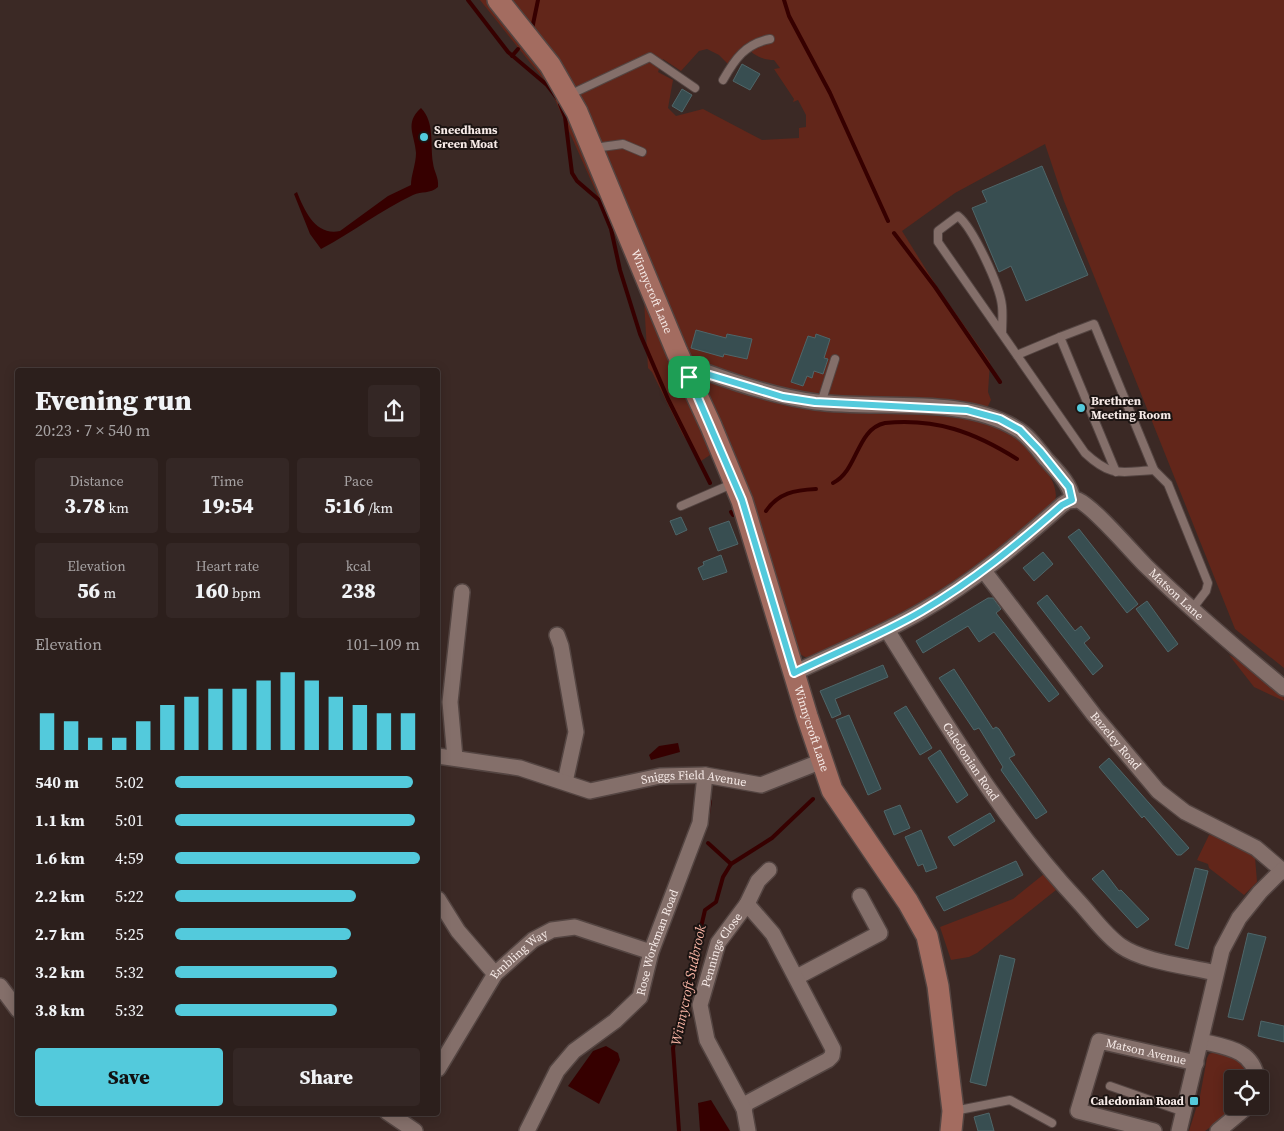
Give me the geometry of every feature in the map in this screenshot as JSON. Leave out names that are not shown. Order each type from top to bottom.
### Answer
[{"type":"street","name":"Winnycroft Lane","points":[[498,0],[540,52],[569,95],[594,148],[742,500],[794,673],[832,790],[908,902],[927,936],[938,986],[952,1121]]},
{"type":"street","points":[[689,377],[700,372],[706,372],[783,397],[821,403],[967,410],[1000,419],[1020,430],[1069,487],[1072,500],[1062,505],[984,570],[939,601],[887,630],[794,673]]},
{"type":"street","name":"Matson Lane","points":[[1072,500],[1080,500],[1086,505],[1148,567],[1237,649],[1284,688]]},
{"type":"street","name":"Bazeley Road","points":[[984,570],[1094,715],[1158,791],[1184,812],[1256,848],[1283,871]]},
{"type":"street","points":[[455,758],[450,702],[462,592]]},
{"type":"street","name":"Caledonian Road","points":[[887,630],[976,772],[1048,868],[1114,941],[1130,951],[1145,957],[1215,973]]},
{"type":"street","points":[[557,635],[561,646],[576,732],[565,782]]},
{"type":"street","name":"Sniggs Field Avenue","points":[[440,756],[520,768],[590,790],[660,776],[706,775],[761,785],[822,761]]},
{"type":"street","name":"Rose Workman Road","points":[[526,1131],[558,1071],[574,1051],[615,1021],[640,997],[651,952],[700,823],[706,775]]},
{"type":"street","name":"Pennings Close","points":[[748,1131],[744,1109],[707,1040],[700,1005],[718,943],[747,904],[758,881],[769,870]]},
{"type":"street","name":"Matson Avenue","points":[[1179,1131],[1222,950],[1239,918],[1260,892],[1283,871]]},
{"type":"street","points":[[797,978],[880,933],[860,896]]},
{"type":"street","points":[[440,902],[458,931],[495,974]]},
{"type":"street","name":"Pennings Close","points":[[744,1109],[747,1104],[828,1060],[832,1056],[833,1049],[773,934],[747,904]]},
{"type":"street","name":"Embling Way","points":[[440,1062],[495,974],[533,940],[552,930],[575,927],[651,952]]},
{"type":"street","points":[[0,986],[15,1006]]},
{"type":"street","name":"Matson Avenue","points":[[1154,1131],[1078,1111],[1099,1041],[1196,1063]]},
{"type":"street","name":"Matson Avenue","points":[[1201,1041],[1241,1052],[1255,1070]]},
{"type":"street","points":[[1218,1131],[1237,1115]]},
{"type":"street","points":[[393,1116],[408,1125]]},
{"type":"lane","points":[[723,80],[739,54],[747,47],[770,39]]},
{"type":"lane","points":[[569,95],[650,57],[695,88]]},
{"type":"lane","points":[[594,148],[623,144],[642,152]]},
{"type":"lane","points":[[1002,333],[1002,305],[983,254],[966,222],[958,216],[938,231],[938,242],[1085,453],[1095,462],[1124,474],[1154,470]]},
{"type":"lane","points":[[1017,355],[1094,324],[1154,470],[1168,484],[1208,583],[1206,591],[1193,608]]},
{"type":"lane","points":[[1060,337],[1116,472]]},
{"type":"lane","points":[[821,403],[835,359]]},
{"type":"lane","points":[[681,506],[734,483]]},
{"type":"lane","points":[[1110,1086],[1184,1112]]},
{"type":"lane","points":[[952,1121],[1010,1100],[1052,1124]]},
{"type":"shaded area","points":[[480,0],[489,0],[554,82],[716,451],[701,461],[683,435],[652,372],[648,368],[644,300],[549,86]]},
{"type":"shaded area","points":[[501,0],[1284,0],[1284,668],[1235,629],[1064,201],[1045,144],[955,193],[902,231],[937,287],[990,362],[988,392],[991,400],[988,406],[981,409],[817,398],[701,367],[692,361],[612,183]],"holes":[[[745,44],[758,56],[774,60],[780,68],[774,69],[794,99],[793,102],[798,100],[806,115],[806,127],[799,128],[799,138],[762,140],[703,109],[676,116],[668,108],[673,80],[658,72],[663,59],[681,71],[699,51],[707,49],[719,55],[728,64]]]},
{"type":"shaded area","points":[[421,108],[430,127],[433,163],[438,187],[432,191],[413,195],[401,201],[321,249],[310,234],[294,194],[297,192],[312,221],[324,230],[332,232],[340,231],[388,196],[411,185],[416,153],[412,124],[413,119]]},
{"type":"shaded area","points":[[708,380],[745,389],[915,408],[1009,426],[1047,472],[1056,492],[1055,501],[998,553],[905,615],[814,657],[805,657],[798,653],[701,386]]},
{"type":"shaded area","points":[[1229,655],[1244,663],[1283,694],[1284,701],[1254,687]]},
{"type":"shaded area","points":[[678,743],[680,752],[651,760],[649,755],[659,746]]},
{"type":"shaded area","points":[[1209,835],[1222,837],[1255,857],[1257,882],[1244,895],[1209,868],[1208,864],[1197,860]]},
{"type":"shaded area","points":[[1044,874],[1056,890],[977,953],[969,957],[951,960],[940,927],[1013,899]]},
{"type":"shaded area","points":[[606,1046],[618,1053],[620,1060],[599,1104],[568,1086],[593,1051]]},
{"type":"shaded area","points":[[1218,1051],[1242,1060],[1247,1070],[1224,1070],[1224,1115],[1227,1115],[1205,1131],[1189,1131],[1200,1096],[1209,1054]]},
{"type":"shaded area","points":[[711,1100],[730,1131],[700,1131],[698,1103]]},
{"type":"building","points":[[742,64],[760,74],[750,90],[733,81]]},
{"type":"building","points":[[682,89],[692,95],[682,112],[672,106]]},
{"type":"building","points":[[1042,166],[1088,275],[1026,301],[1011,266],[999,272],[972,208],[987,202],[982,191]]},
{"type":"building","points":[[696,330],[726,338],[727,334],[752,339],[747,359],[724,354],[723,357],[691,348]]},
{"type":"building","points":[[816,334],[830,339],[824,358],[828,359],[823,374],[814,371],[812,378],[807,376],[803,386],[791,382],[808,336],[815,338]]},
{"type":"building","points":[[681,517],[687,530],[676,535],[670,521]]},
{"type":"building","points":[[729,521],[738,544],[718,551],[709,528]]},
{"type":"building","points":[[1079,529],[1138,604],[1127,613],[1068,537]]},
{"type":"building","points":[[1043,552],[1053,564],[1034,581],[1023,568]]},
{"type":"building","points":[[721,555],[727,572],[703,580],[698,568],[704,565],[703,562]]},
{"type":"building","points":[[1047,595],[1075,631],[1081,626],[1090,638],[1084,643],[1103,666],[1093,675],[1037,603]]},
{"type":"building","points":[[988,598],[993,598],[1001,609],[996,613],[1059,694],[1049,702],[994,632],[979,642],[968,626],[923,653],[916,641]]},
{"type":"building","points":[[1147,601],[1178,644],[1168,652],[1136,609]]},
{"type":"building","points":[[883,665],[888,677],[835,699],[841,714],[832,718],[820,691]]},
{"type":"building","points":[[954,669],[993,729],[996,727],[999,729],[1015,755],[1009,758],[1047,812],[1036,819],[1001,770],[1003,767],[979,728],[974,730],[939,678]]},
{"type":"building","points":[[906,706],[932,748],[920,755],[894,713]]},
{"type":"building","points":[[849,715],[881,789],[868,795],[836,720]]},
{"type":"building","points":[[940,750],[968,795],[957,803],[928,758]]},
{"type":"building","points":[[1109,758],[1189,848],[1181,855],[1177,855],[1144,816],[1142,818],[1099,767]]},
{"type":"building","points":[[900,805],[910,828],[894,835],[884,811]]},
{"type":"building","points":[[990,813],[995,821],[954,846],[948,837]]},
{"type":"building","points":[[921,830],[937,868],[926,872],[923,864],[918,866],[905,837]]},
{"type":"building","points":[[1016,861],[1023,875],[944,911],[936,897]]},
{"type":"building","points":[[1195,868],[1208,871],[1188,949],[1175,945]]},
{"type":"building","points":[[1103,870],[1119,891],[1121,890],[1149,919],[1137,928],[1092,879]]},
{"type":"building","points":[[1248,933],[1266,937],[1243,1020],[1228,1017]]},
{"type":"building","points":[[1000,955],[1015,959],[986,1086],[970,1082]]},
{"type":"building","points":[[1261,1021],[1284,1026],[1284,1042],[1258,1036]]},
{"type":"building","points":[[989,1113],[994,1131],[978,1131],[974,1117]]},
{"type":"waterway","points":[[468,0],[508,52],[547,85],[557,98]]},
{"type":"waterway","points":[[532,29],[538,0]]},
{"type":"waterway","points":[[784,0],[789,16],[830,93],[888,221]]},
{"type":"waterway","points":[[512,56],[518,49]]},
{"type":"waterway","points":[[560,104],[565,117],[572,173],[577,181],[599,200],[611,229],[620,270],[640,334],[668,399],[710,483]]},
{"type":"waterway","points":[[894,233],[935,287],[1000,382]]},
{"type":"waterway","points":[[833,483],[848,469],[868,433],[875,427],[885,423],[921,423],[954,429],[985,441],[1017,459]]},
{"type":"waterway","points":[[766,511],[782,496],[801,490],[816,489]]},
{"type":"waterway","name":"Winnycroft Sudbrook","points":[[679,1131],[673,1048],[705,910],[716,902],[723,877],[731,864],[772,838],[813,799]]},
{"type":"waterway","points":[[708,814],[710,801]]},
{"type":"waterway","points":[[708,843],[731,864]]},
{"type":"place","name":"Sneedhams Green Moat","points":[[424,137]]},
{"type":"place","name":"Brethren Meeting Room","points":[[1081,408]]},
{"type":"place","name":"Caledonian Road","points":[[1194,1101]]},
{"type":"route","points":[[700,372],[706,372],[783,397],[815,402],[967,410],[1000,419],[1020,430],[1040,451],[1069,487],[1072,500],[1062,505],[984,570],[939,601],[887,630],[794,673],[742,500],[720,450],[712,426],[689,377],[700,372]]}]
